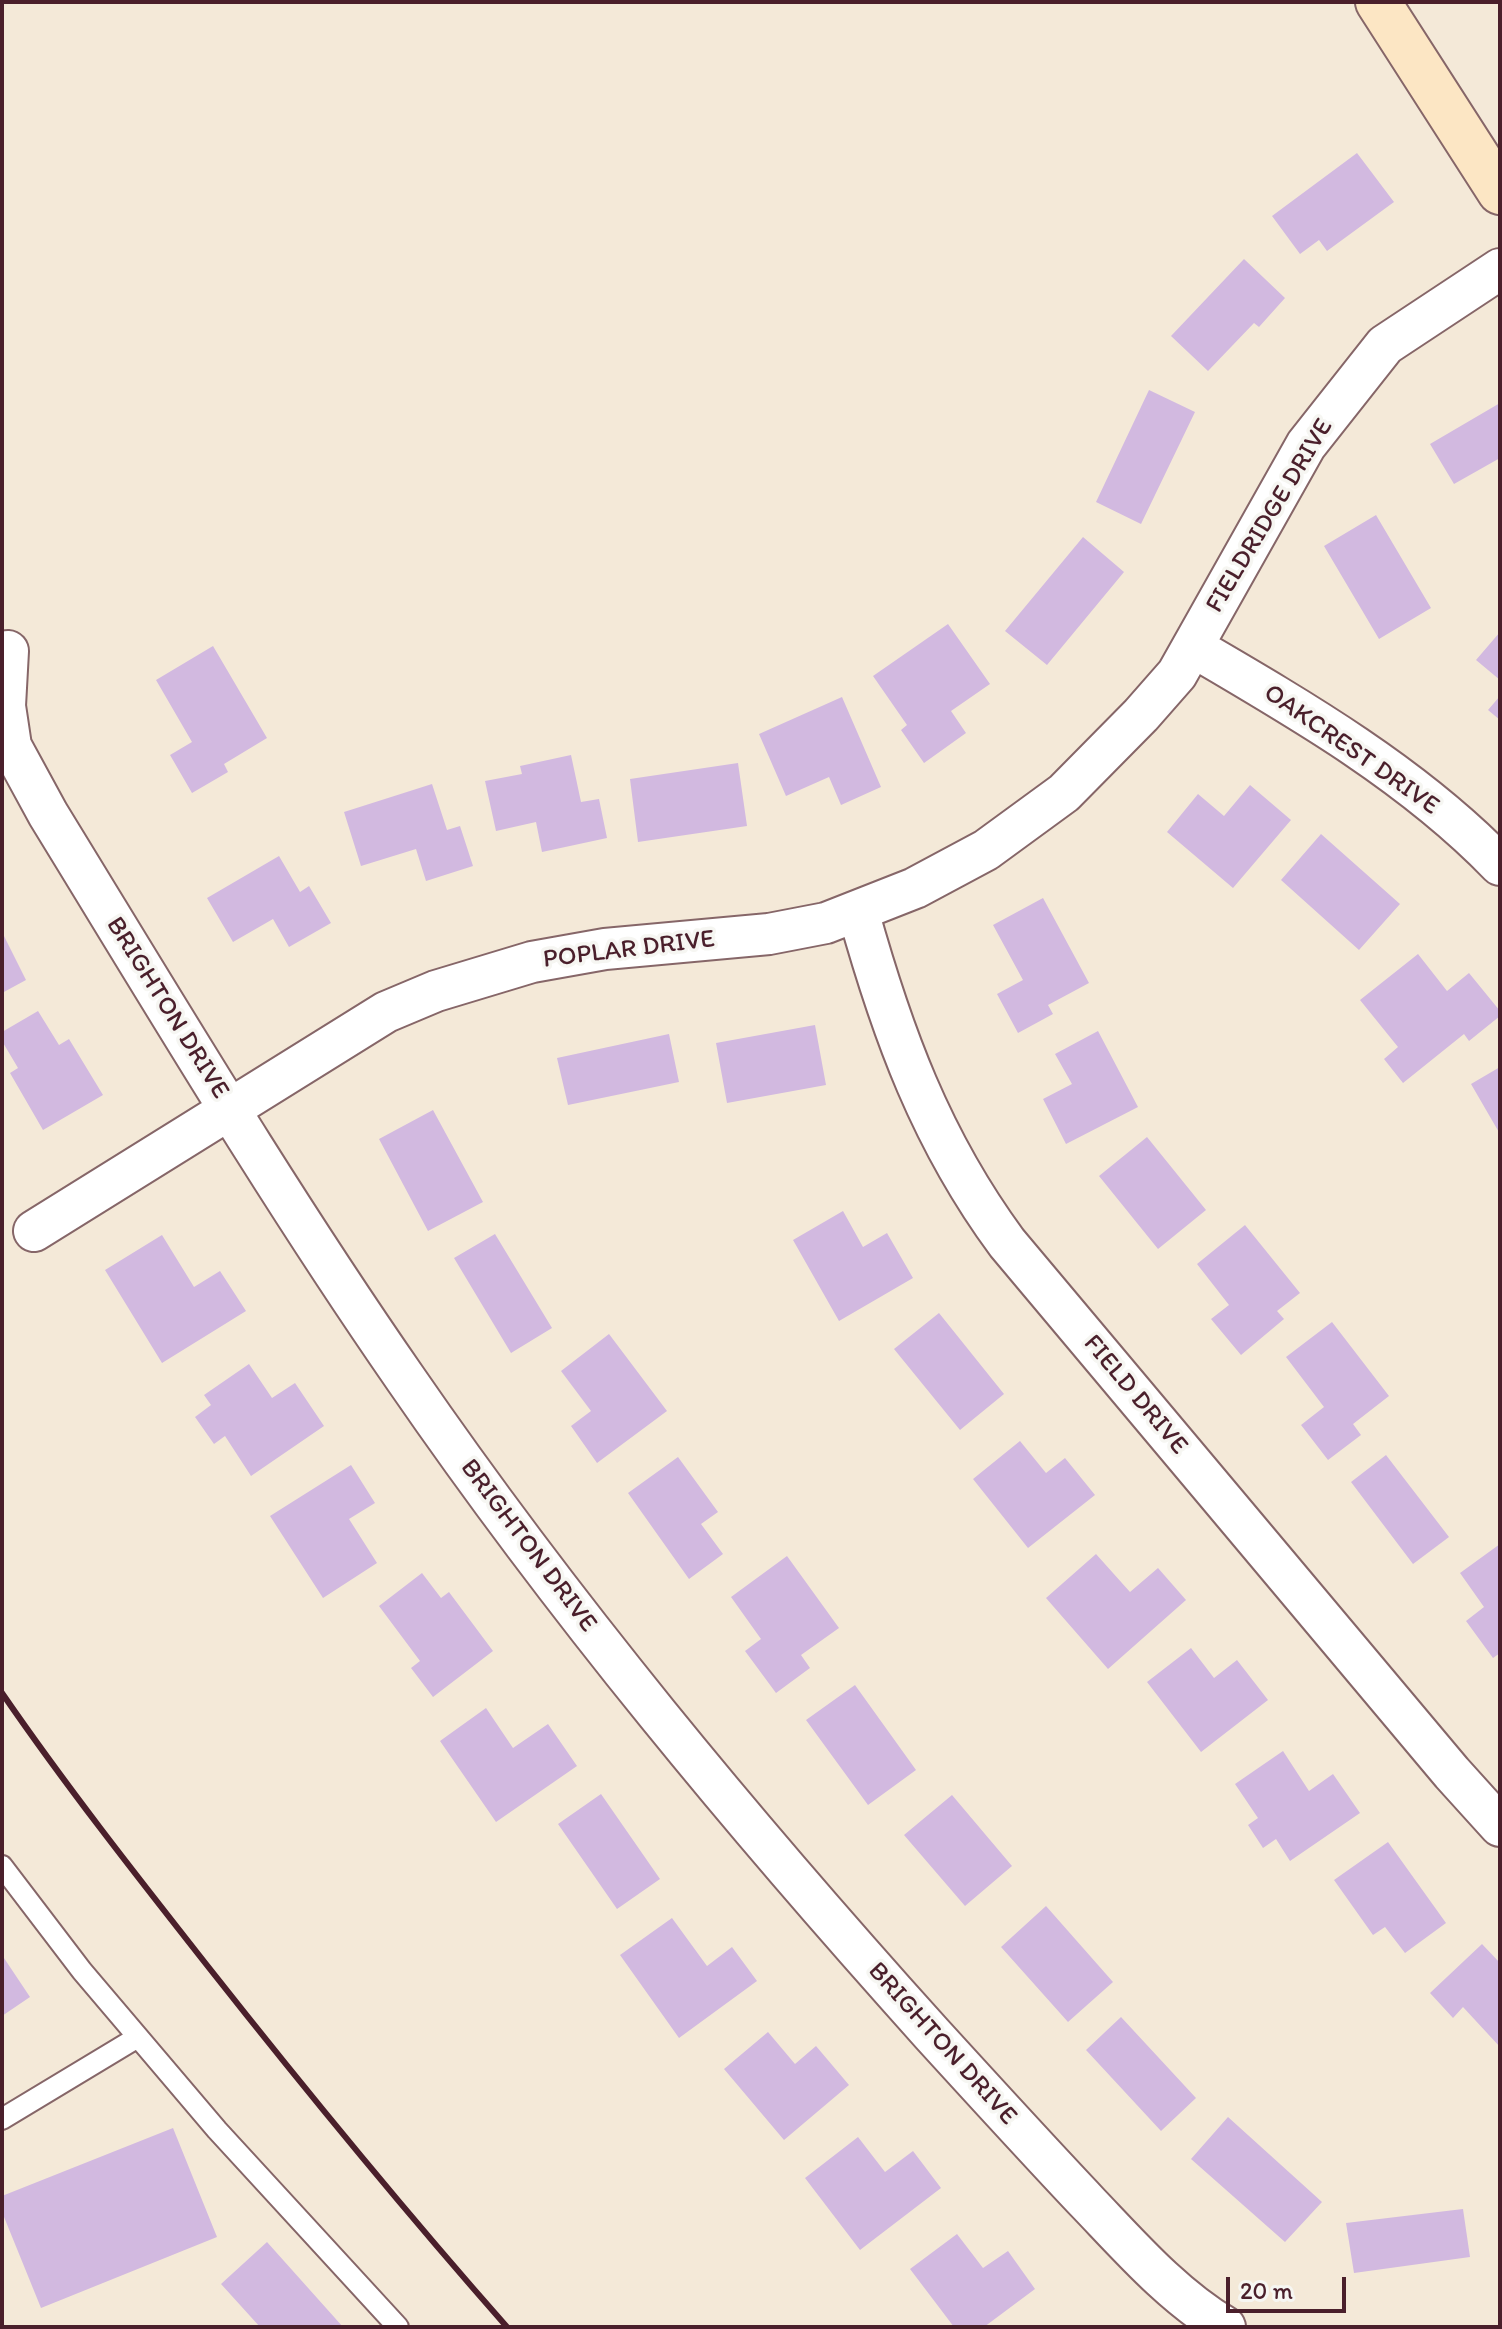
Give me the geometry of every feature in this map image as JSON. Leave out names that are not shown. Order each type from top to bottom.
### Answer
[{"type":"street","points":[[1378,2],[1500,192]]},
{"type":"street","name":"FIELDRIDGE DRIVE","points":[[1193,647],[1306,445],[1385,345],[1500,269]]},
{"type":"street","name":"OAKCREST DRIVE","points":[[1193,647],[1404,781],[1500,865]]},
{"type":"street","name":"POPLAR DRIVE","points":[[34,1231],[386,1012],[436,991],[532,962],[605,949],[769,934],[826,923],[915,888],[986,850],[1064,793],[1141,715],[1177,674],[1193,647]]},
{"type":"street","name":"BRIGHTON DRIVE","points":[[8,651],[5,706],[11,746],[48,814],[322,1255],[484,1489],[666,1728],[827,1918],[1137,2255],[1200,2312],[1225,2327]]},
{"type":"street","name":"FIELD DRIVE","points":[[858,911],[878,983],[933,1124],[984,1211],[1007,1243],[1452,1773],[1500,1826]]},
{"type":"lane","points":[[2,1866],[82,1971],[217,2130],[398,2327]]},
{"type":"lane","points":[[2,2119],[138,2037]]},
{"type":"building","points":[[1357,153],[1394,202],[1327,251],[1319,240],[1300,254],[1272,216]]},
{"type":"building","points":[[1244,259],[1285,298],[1259,327],[1254,323],[1208,371],[1171,336]]},
{"type":"building","points":[[1149,390],[1195,412],[1141,524],[1096,502]]},
{"type":"building","points":[[1500,403],[1500,458],[1454,484],[1430,444]]},
{"type":"building","points":[[1376,515],[1431,608],[1379,639],[1324,546]]},
{"type":"building","points":[[1083,537],[1124,572],[1047,665],[1005,631]]},
{"type":"building","points":[[948,624],[990,684],[951,711],[966,733],[924,763],[901,730],[907,725],[873,676]]},
{"type":"building","points":[[1500,632],[1500,680],[1476,660]]},
{"type":"building","points":[[213,646],[267,738],[224,764],[228,772],[192,793],[170,755],[192,742],[156,680]]},
{"type":"building","points":[[1500,696],[1500,720],[1488,710]]},
{"type":"building","points":[[842,697],[881,787],[841,805],[829,777],[786,796],[759,734]]},
{"type":"building","points":[[571,755],[581,802],[599,799],[607,838],[542,852],[536,822],[496,831],[485,781],[522,774],[520,766]]},
{"type":"building","points":[[738,763],[747,826],[638,842],[630,779]]},
{"type":"building","points":[[432,784],[447,830],[460,826],[473,866],[426,881],[416,849],[361,866],[344,812]]},
{"type":"building","points":[[1250,785],[1291,820],[1233,888],[1167,832],[1198,794],[1224,816]]},
{"type":"building","points":[[1321,834],[1400,904],[1359,950],[1281,880]]},
{"type":"building","points":[[279,856],[300,892],[309,886],[331,923],[289,947],[273,919],[233,942],[207,898]]},
{"type":"building","points":[[1043,898],[1089,983],[1048,1005],[1053,1014],[1018,1033],[997,994],[1023,980],[993,925]]},
{"type":"building","points":[[2,937],[26,980],[2,993]]},
{"type":"building","points":[[1418,954],[1447,991],[1469,973],[1500,1011],[1500,1016],[1469,1041],[1464,1034],[1403,1083],[1384,1059],[1398,1047],[1360,1000]]},
{"type":"building","points":[[38,1011],[59,1045],[69,1039],[103,1095],[43,1130],[10,1073],[18,1068],[2,1041],[2,1032]]},
{"type":"building","points":[[815,1025],[826,1085],[727,1103],[716,1043]]},
{"type":"building","points":[[1098,1031],[1138,1107],[1066,1144],[1043,1099],[1072,1084],[1055,1054]]},
{"type":"building","points":[[669,1034],[679,1082],[568,1105],[557,1058]]},
{"type":"building","points":[[1500,1067],[1500,1134],[1471,1084]]},
{"type":"building","points":[[433,1110],[483,1202],[428,1231],[379,1139]]},
{"type":"building","points":[[1147,1137],[1206,1210],[1158,1249],[1099,1176]]},
{"type":"building","points":[[843,1211],[863,1247],[887,1233],[913,1278],[839,1321],[793,1240]]},
{"type":"building","points":[[1245,1225],[1300,1293],[1277,1311],[1284,1319],[1241,1355],[1211,1319],[1229,1305],[1197,1264]]},
{"type":"building","points":[[495,1234],[552,1328],[511,1353],[454,1258]]},
{"type":"building","points":[[162,1235],[194,1287],[220,1271],[246,1311],[162,1363],[105,1270]]},
{"type":"building","points":[[939,1313],[1004,1394],[960,1430],[894,1349]]},
{"type":"building","points":[[1332,1322],[1389,1396],[1353,1424],[1361,1435],[1328,1460],[1301,1425],[1324,1407],[1286,1357]]},
{"type":"building","points":[[609,1334],[667,1411],[597,1463],[571,1426],[591,1411],[561,1371]]},
{"type":"building","points":[[249,1364],[272,1398],[295,1383],[324,1426],[251,1476],[225,1436],[214,1444],[195,1417],[211,1405],[204,1395]]},
{"type":"building","points":[[1020,1441],[1046,1473],[1065,1458],[1095,1495],[1028,1548],[973,1479]]},
{"type":"building","points":[[1386,1455],[1449,1537],[1413,1564],[1351,1482]]},
{"type":"building","points":[[678,1457],[718,1512],[701,1524],[723,1554],[689,1579],[628,1493]]},
{"type":"building","points":[[351,1465],[375,1503],[349,1519],[377,1563],[323,1598],[270,1516]]},
{"type":"building","points":[[1500,1544],[1500,1653],[1493,1658],[1466,1621],[1484,1607],[1460,1573]]},
{"type":"building","points":[[1096,1554],[1130,1592],[1158,1568],[1186,1600],[1108,1669],[1046,1598]]},
{"type":"building","points":[[787,1556],[839,1628],[801,1655],[810,1668],[776,1693],[745,1651],[761,1639],[731,1597]]},
{"type":"building","points":[[422,1573],[441,1598],[449,1592],[493,1651],[433,1697],[411,1668],[420,1661],[379,1606]]},
{"type":"building","points":[[1191,1648],[1214,1678],[1237,1660],[1268,1700],[1201,1752],[1147,1682]]},
{"type":"building","points":[[855,1685],[916,1770],[868,1805],[806,1720]]},
{"type":"building","points":[[486,1708],[513,1748],[548,1724],[577,1766],[496,1822],[440,1741]]},
{"type":"building","points":[[1283,1751],[1309,1791],[1333,1774],[1360,1813],[1290,1861],[1276,1839],[1263,1848],[1248,1825],[1258,1818],[1235,1784]]},
{"type":"building","points":[[601,1794],[660,1879],[617,1909],[558,1824]]},
{"type":"building","points":[[952,1795],[1012,1866],[965,1906],[904,1835]]},
{"type":"building","points":[[1388,1842],[1446,1923],[1405,1953],[1385,1927],[1373,1935],[1334,1880]]},
{"type":"building","points":[[1046,1906],[1113,1982],[1068,2022],[1001,1947]]},
{"type":"building","points":[[672,1918],[707,1966],[732,1947],[757,1981],[679,2038],[620,1955]]},
{"type":"building","points":[[1482,1944],[1500,1963],[1500,2047],[1463,2007],[1453,2018],[1430,1993]]},
{"type":"building","points":[[2,1955],[30,1997],[2,2016]]},
{"type":"building","points":[[1121,2017],[1196,2098],[1161,2131],[1086,2050]]},
{"type":"building","points":[[768,2032],[795,2064],[816,2046],[849,2085],[784,2140],[724,2069]]},
{"type":"building","points":[[1228,2117],[1322,2202],[1285,2242],[1191,2159]]},
{"type":"building","points":[[173,2128],[217,2237],[41,2308],[2,2212],[2,2196]]},
{"type":"building","points":[[858,2137],[885,2172],[913,2151],[941,2188],[860,2250],[805,2178]]},
{"type":"building","points":[[1463,2209],[1470,2257],[1354,2273],[1346,2223]]},
{"type":"building","points":[[957,2234],[983,2268],[1008,2251],[1035,2289],[984,2327],[954,2327],[910,2269]]},
{"type":"building","points":[[267,2242],[343,2327],[260,2327],[221,2284]]},
{"type":"railway","points":[[2,1693],[102,1830],[316,2102],[507,2327]]}]
